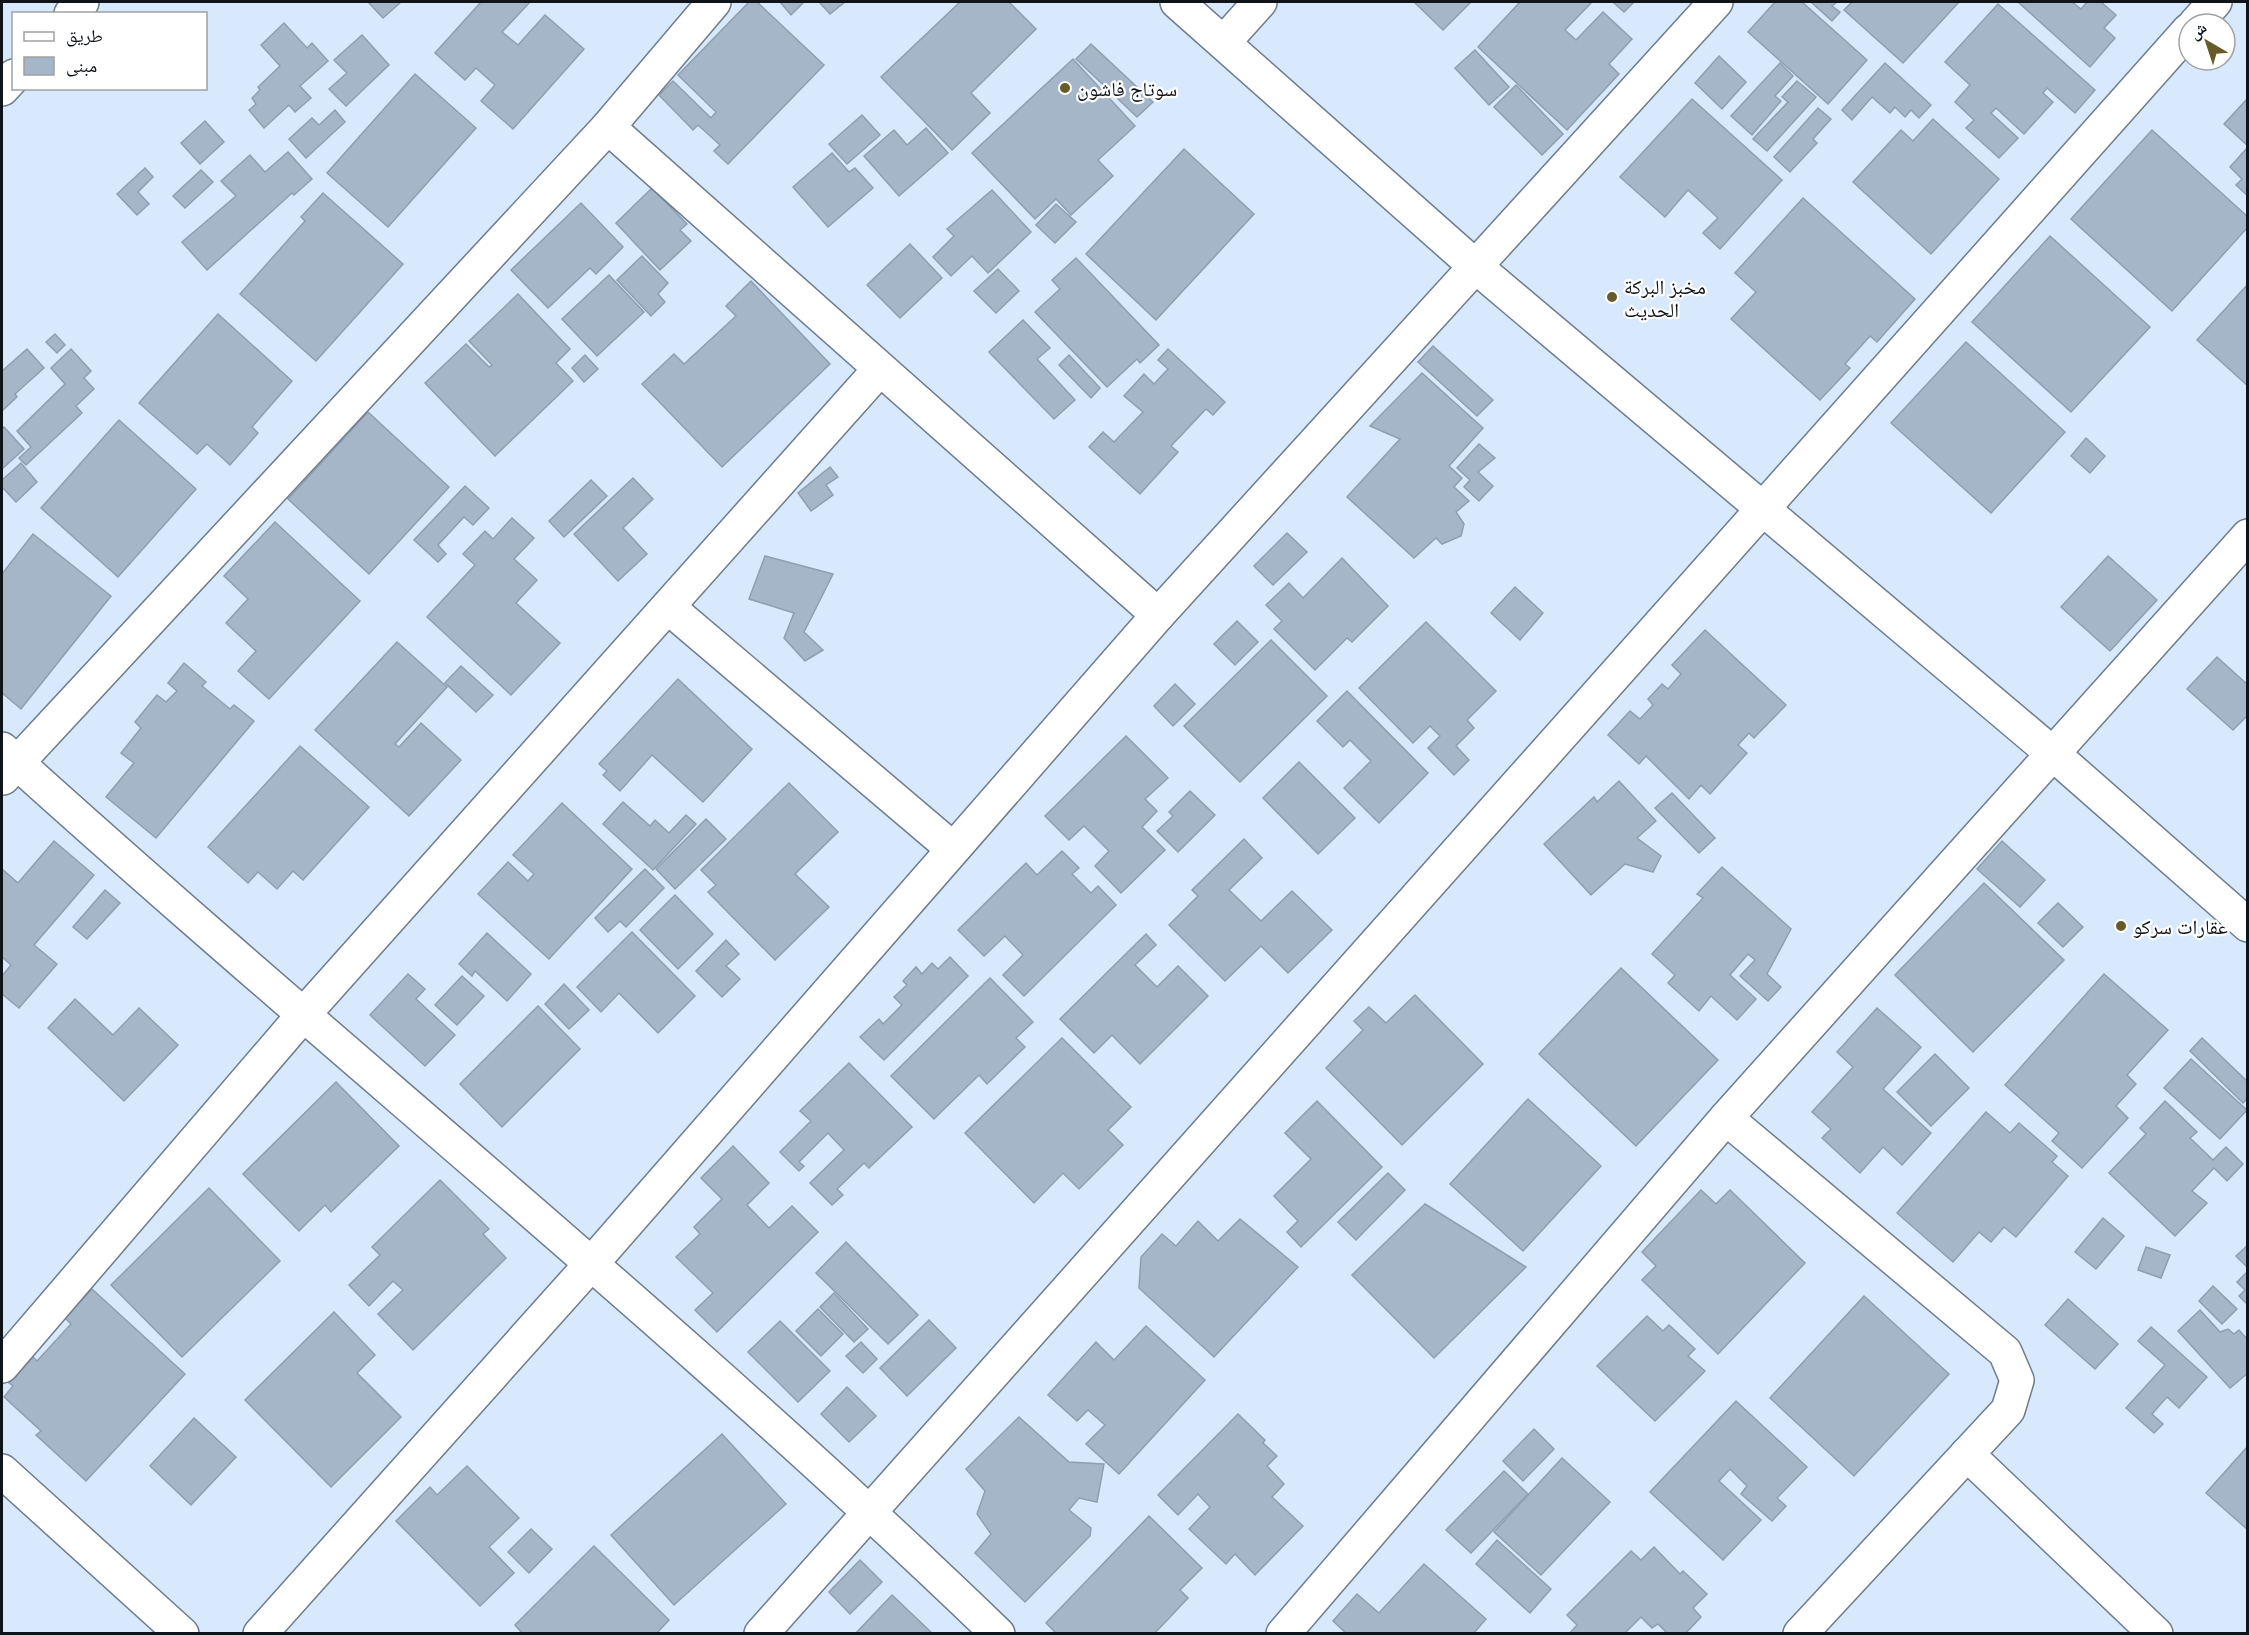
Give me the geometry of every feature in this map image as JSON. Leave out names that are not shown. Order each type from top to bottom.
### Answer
[{"type":"street","points":[[714,2],[608,127],[6,764],[304,1014],[592,1263],[872,1512],[998,1634]]},
{"type":"street","points":[[1178,2],[1475,266],[2052,753],[2247,925]]},
{"type":"street","points":[[1224,42],[1260,2]]},
{"type":"street","points":[[260,1634],[592,1263],[1158,615],[1716,2]]},
{"type":"street","points":[[761,1634],[2177,44]]},
{"type":"street","points":[[608,127],[879,370],[1158,615]]},
{"type":"street","points":[[2,1366],[304,1014],[879,370]]},
{"type":"street","points":[[1283,1634],[1726,1118],[2247,536]]},
{"type":"street","points":[[668,607],[953,849]]},
{"type":"street","points":[[1726,1118],[2005,1352],[2017,1380],[2008,1410],[1800,1634]]},
{"type":"street","points":[[1967,1454],[2156,1634]]},
{"type":"street","points":[[2,1471],[182,1634]]},
{"type":"building","points":[[368,2],[401,2],[383,18]]},
{"type":"building","points":[[481,2],[530,2],[502,32],[518,45],[545,15],[584,49],[513,129],[481,101],[495,85],[476,68],[465,80],[435,53]]},
{"type":"building","points":[[749,2],[757,2],[824,65],[728,164],[714,151],[720,145],[698,125],[693,130],[659,95],[673,81],[711,118],[716,112],[678,75]]},
{"type":"building","points":[[780,2],[804,2],[791,15]]},
{"type":"building","points":[[819,2],[845,2],[830,14]]},
{"type":"building","points":[[960,2],[1009,2],[1036,29],[971,93],[990,113],[952,150],[881,77]]},
{"type":"building","points":[[1414,2],[1471,2],[1443,30]]},
{"type":"building","points":[[1520,2],[1592,2],[1565,30],[1576,40],[1603,12],[1632,39],[1609,64],[1619,74],[1567,130],[1478,47]]},
{"type":"building","points":[[1613,2],[1634,2],[1624,12]]},
{"type":"building","points":[[1775,2],[1802,2],[1867,60],[1828,104],[1748,32]]},
{"type":"building","points":[[1811,2],[1837,2],[1832,6],[1840,12],[1832,21]]},
{"type":"building","points":[[1852,2],[1959,2],[1903,63],[1844,10]]},
{"type":"building","points":[[2018,2],[2072,2],[2081,9],[2087,2],[2101,2],[2116,15],[2104,28],[2115,38],[2090,67]]},
{"type":"building","points":[[1998,4],[2095,90],[2075,113],[2047,88],[2043,93],[2053,102],[2024,134],[1996,108],[1991,113],[2018,138],[1999,158],[1966,128],[1974,120],[1955,102],[1970,85],[1945,62]]},
{"type":"building","points":[[284,23],[307,48],[312,43],[328,61],[300,86],[311,98],[295,112],[289,105],[264,128],[249,110],[256,104],[252,98],[260,90],[258,87],[280,66],[261,45]]},
{"type":"building","points":[[362,35],[389,65],[346,106],[329,89],[347,73],[334,60]]},
{"type":"building","points":[[1091,44],[1153,102],[1137,117],[1076,59]]},
{"type":"building","points":[[1475,50],[1509,87],[1489,105],[1455,68]]},
{"type":"building","points":[[1719,56],[1746,82],[1722,109],[1695,83]]},
{"type":"building","points":[[1073,59],[1135,126],[1098,160],[1113,176],[1071,215],[1056,199],[1035,219],[972,153]]},
{"type":"building","points":[[1780,63],[1793,76],[1775,96],[1781,101],[1752,135],[1731,116]]},
{"type":"building","points":[[1885,63],[1931,105],[1919,118],[1911,110],[1905,117],[1895,107],[1890,113],[1872,97],[1852,120],[1842,110]]},
{"type":"building","points":[[415,74],[476,128],[388,227],[327,173]]},
{"type":"building","points":[[1797,81],[1816,97],[1767,151],[1753,139],[1788,102],[1782,97]]},
{"type":"building","points":[[1516,85],[1563,134],[1542,155],[1494,107]]},
{"type":"building","points":[[2248,98],[2248,146],[2224,124]]},
{"type":"building","points":[[1692,99],[1782,180],[1720,249],[1703,233],[1718,218],[1688,190],[1665,217],[1620,177]]},
{"type":"building","points":[[1818,108],[1831,119],[1813,139],[1817,143],[1790,172],[1774,157]]},
{"type":"building","points":[[335,110],[345,122],[306,158],[289,139],[312,118],[319,125]]},
{"type":"building","points":[[862,115],[880,135],[847,164],[829,144]]},
{"type":"building","points":[[1933,119],[1999,179],[1931,254],[1853,182],[1901,130],[1913,141]]},
{"type":"building","points":[[205,121],[224,142],[200,164],[181,143]]},
{"type":"building","points":[[926,128],[948,153],[899,196],[864,156],[894,130],[907,145]]},
{"type":"building","points":[[2152,130],[2248,217],[2248,227],[2172,311],[2071,219]]},
{"type":"building","points":[[2248,147],[2248,196],[2236,185],[2242,179],[2230,167]]},
{"type":"building","points":[[1184,149],[1254,214],[1156,320],[1086,254]]},
{"type":"building","points":[[288,152],[312,179],[294,195],[292,193],[207,270],[182,242],[236,196],[221,181],[250,155],[265,172]]},
{"type":"building","points":[[832,153],[849,172],[855,168],[873,188],[828,227],[793,187]]},
{"type":"building","points":[[145,168],[153,177],[138,192],[149,204],[137,215],[117,194]]},
{"type":"building","points":[[201,170],[213,182],[185,208],[173,196]]},
{"type":"building","points":[[652,188],[687,224],[680,230],[691,241],[660,270],[616,223]]},
{"type":"building","points":[[992,190],[1031,232],[988,273],[972,256],[951,276],[933,257],[954,236],[947,229]]},
{"type":"building","points":[[323,193],[403,264],[316,361],[240,294],[305,221],[301,217]]},
{"type":"building","points":[[1803,198],[1915,299],[1877,342],[1870,336],[1845,364],[1850,368],[1820,400],[1731,319],[1756,292],[1735,273]]},
{"type":"building","points":[[581,203],[623,247],[596,274],[590,268],[548,308],[511,270]]},
{"type":"building","points":[[1056,204],[1076,222],[1055,243],[1036,225]]},
{"type":"building","points":[[2050,236],[2150,327],[2071,412],[1972,322]]},
{"type":"building","points":[[910,244],[942,278],[900,318],[867,285]]},
{"type":"building","points":[[642,256],[668,283],[658,294],[665,302],[651,316],[617,280]]},
{"type":"building","points":[[1076,258],[1159,345],[1140,363],[1137,359],[1107,387],[1035,312],[1060,289],[1052,280]]},
{"type":"building","points":[[998,269],[1019,291],[996,313],[974,291]]},
{"type":"building","points":[[609,275],[644,312],[597,356],[562,319]]},
{"type":"building","points":[[751,281],[830,364],[722,467],[642,384],[674,354],[684,364],[736,316],[726,306]]},
{"type":"building","points":[[2248,284],[2248,386],[2197,340]]},
{"type":"building","points":[[518,294],[570,349],[556,363],[573,381],[495,456],[425,383],[466,344],[489,367],[492,365],[469,341]]},
{"type":"building","points":[[218,314],[292,381],[252,427],[258,433],[230,465],[207,444],[197,454],[139,403]]},
{"type":"building","points":[[1023,320],[1050,348],[1037,359],[1075,400],[1054,419],[989,352]]},
{"type":"building","points":[[55,334],[65,345],[57,353],[46,342]]},
{"type":"building","points":[[1966,342],[2065,432],[1991,513],[1891,423]]},
{"type":"building","points":[[1433,346],[1493,400],[1477,416],[1418,362]]},
{"type":"building","points":[[27,349],[44,368],[15,394],[17,397],[2,411],[2,371]]},
{"type":"building","points":[[71,349],[91,371],[84,378],[94,389],[76,406],[82,413],[26,465],[19,458],[31,447],[17,431],[65,384],[51,368]]},
{"type":"building","points":[[1168,349],[1225,402],[1213,415],[1206,409],[1171,446],[1178,452],[1140,494],[1089,447],[1103,432],[1114,442],[1143,412],[1124,396],[1144,374],[1154,384],[1168,369],[1158,360]]},
{"type":"building","points":[[585,355],[598,369],[584,382],[572,368]]},
{"type":"building","points":[[1069,355],[1100,388],[1091,398],[1059,365]]},
{"type":"building","points":[[1422,373],[1483,428],[1449,466],[1462,478],[1454,487],[1469,501],[1456,512],[1464,524],[1461,536],[1442,544],[1436,538],[1414,558],[1347,497],[1400,439],[1370,426]]},
{"type":"building","points":[[368,412],[449,487],[369,574],[288,499]]},
{"type":"building","points":[[119,420],[196,489],[118,577],[41,508]]},
{"type":"building","points":[[4,427],[24,449],[2,469],[2,430]]},
{"type":"building","points":[[2086,438],[2105,456],[2090,473],[2071,456]]},
{"type":"building","points":[[1479,444],[1495,458],[1478,472],[1493,486],[1479,501],[1464,487],[1470,480],[1457,468]]},
{"type":"building","points":[[21,463],[37,482],[16,502],[2,487],[2,480]]},
{"type":"building","points":[[830,467],[838,477],[826,485],[833,495],[811,511],[798,493]]},
{"type":"building","points":[[633,478],[653,499],[623,528],[647,554],[618,581],[574,534]]},
{"type":"building","points":[[591,480],[607,496],[564,537],[549,521]]},
{"type":"building","points":[[465,486],[489,508],[473,525],[464,517],[438,545],[446,554],[438,562],[414,540]]},
{"type":"building","points":[[512,518],[534,538],[514,559],[537,580],[516,603],[560,643],[511,695],[427,617],[475,565],[463,554],[485,531],[493,539]]},
{"type":"building","points":[[275,522],[360,601],[269,699],[238,671],[256,651],[226,623],[248,599],[224,576]]},
{"type":"building","points":[[1287,533],[1307,552],[1273,585],[1254,566]]},
{"type":"building","points":[[33,534],[111,596],[21,709],[2,693],[2,574]]},
{"type":"building","points":[[765,556],[833,574],[804,632],[823,650],[805,661],[784,638],[794,613],[749,599]]},
{"type":"building","points":[[2108,556],[2157,600],[2110,651],[2061,607]]},
{"type":"building","points":[[1342,558],[1388,606],[1352,642],[1347,638],[1315,670],[1274,629],[1282,621],[1266,605],[1289,583],[1303,598]]},
{"type":"building","points":[[1515,587],[1543,613],[1520,640],[1491,613]]},
{"type":"building","points":[[1237,621],[1258,642],[1235,665],[1214,644]]},
{"type":"building","points":[[1426,622],[1496,691],[1467,720],[1474,728],[1456,746],[1469,760],[1454,775],[1428,748],[1440,736],[1430,726],[1413,743],[1359,688]]},
{"type":"building","points":[[1705,630],[1786,705],[1754,738],[1749,733],[1738,745],[1747,753],[1710,794],[1701,785],[1689,799],[1646,756],[1639,764],[1608,735],[1630,711],[1640,719],[1653,705],[1648,699],[1662,684],[1668,689],[1681,674],[1672,665]]},
{"type":"building","points":[[1271,640],[1327,696],[1240,782],[1184,726]]},
{"type":"building","points":[[397,642],[447,687],[395,744],[399,747],[421,723],[461,760],[409,816],[315,730]]},
{"type":"building","points":[[2217,657],[2248,685],[2248,715],[2233,730],[2187,689]]},
{"type":"building","points":[[184,663],[206,682],[202,686],[230,709],[234,705],[254,721],[156,838],[106,797],[134,763],[121,753],[141,728],[135,722],[157,695],[166,702],[177,691],[168,683]]},
{"type":"building","points":[[461,666],[493,695],[476,712],[445,683]]},
{"type":"building","points":[[678,679],[752,749],[703,802],[652,755],[620,791],[603,775],[607,771],[599,764]]},
{"type":"building","points":[[1175,684],[1195,704],[1173,726],[1154,706]]},
{"type":"building","points":[[1347,691],[1428,773],[1379,823],[1344,788],[1371,761],[1350,740],[1343,747],[1317,721]]},
{"type":"building","points":[[1126,736],[1168,778],[1145,799],[1157,811],[1142,827],[1165,850],[1121,893],[1095,866],[1109,851],[1084,826],[1069,840],[1045,816]]},
{"type":"building","points":[[300,746],[369,807],[303,880],[293,871],[277,889],[258,872],[248,883],[208,847]]},
{"type":"building","points":[[1299,762],[1355,818],[1318,854],[1263,798]]},
{"type":"building","points":[[1619,781],[1656,821],[1637,838],[1661,856],[1653,872],[1625,864],[1591,895],[1544,844],[1594,797],[1597,802]]},
{"type":"building","points":[[789,783],[838,832],[795,874],[829,907],[775,960],[708,892],[716,885],[701,870]]},
{"type":"building","points":[[1190,791],[1215,815],[1178,852],[1157,831],[1173,816],[1169,812]]},
{"type":"building","points":[[1672,793],[1715,838],[1699,853],[1655,808]]},
{"type":"building","points":[[623,802],[650,826],[655,820],[669,833],[686,815],[696,824],[653,870],[603,824]]},
{"type":"building","points":[[562,803],[632,869],[549,959],[478,894],[508,862],[528,881],[534,874],[513,855]]},
{"type":"building","points":[[706,819],[726,839],[675,889],[656,869]]},
{"type":"building","points":[[1244,839],[1262,858],[1229,890],[1261,921],[1292,891],[1332,930],[1288,973],[1261,946],[1225,981],[1169,925],[1198,896],[1192,890]]},
{"type":"building","points":[[54,841],[94,875],[34,945],[57,964],[19,1008],[2,994],[2,976],[11,965],[2,957],[2,869],[18,883]]},
{"type":"building","points":[[2002,841],[2045,880],[2020,907],[1977,869]]},
{"type":"building","points":[[1062,851],[1079,868],[1072,874],[1091,893],[1098,886],[1116,905],[1024,996],[1003,975],[1023,955],[1005,936],[984,956],[958,930],[1026,863],[1037,875]]},
{"type":"building","points":[[1722,867],[1791,929],[1767,974],[1781,987],[1768,1001],[1740,976],[1755,960],[1748,954],[1730,975],[1756,999],[1737,1020],[1711,996],[1699,1011],[1668,983],[1675,975],[1652,954],[1703,898],[1697,894]]},
{"type":"building","points":[[645,869],[664,888],[626,927],[620,921],[608,932],[595,918]]},
{"type":"building","points":[[1984,883],[2064,960],[1973,1052],[1895,975]]},
{"type":"building","points":[[105,890],[120,903],[87,939],[73,927]]},
{"type":"building","points":[[675,895],[713,934],[678,969],[640,930]]},
{"type":"building","points":[[2058,903],[2083,927],[2063,947],[2038,923]]},
{"type":"building","points":[[632,932],[695,996],[658,1033],[619,993],[601,1012],[577,987]]},
{"type":"building","points":[[487,933],[531,974],[507,1001],[475,971],[472,976],[459,964]]},
{"type":"building","points":[[1146,934],[1156,945],[1135,965],[1157,987],[1178,966],[1208,996],[1140,1064],[1112,1035],[1094,1053],[1060,1019]]},
{"type":"building","points":[[726,940],[739,954],[726,966],[740,979],[722,997],[696,971]]},
{"type":"building","points":[[950,957],[968,976],[884,1060],[860,1037],[879,1019],[883,1024],[902,1005],[894,997],[907,985],[903,981],[916,967],[922,974],[932,963],[938,969]]},
{"type":"building","points":[[1621,968],[1718,1060],[1636,1146],[1539,1054]]},
{"type":"building","points":[[408,974],[425,989],[416,999],[455,1035],[425,1066],[370,1015]]},
{"type":"building","points":[[2104,974],[2168,1030],[2127,1075],[2136,1084],[2116,1106],[2128,1118],[2082,1168],[2052,1141],[2059,1133],[2005,1085]]},
{"type":"building","points":[[462,976],[484,996],[457,1025],[435,1005]]},
{"type":"building","points":[[990,978],[1033,1022],[1016,1038],[1025,1047],[987,1084],[979,1075],[934,1119],[891,1076]]},
{"type":"building","points":[[564,984],[589,1010],[569,1029],[545,1004]]},
{"type":"building","points":[[1415,995],[1483,1064],[1402,1145],[1326,1068],[1363,1030],[1354,1021],[1369,1007],[1386,1023]]},
{"type":"building","points":[[75,999],[113,1035],[139,1008],[178,1045],[124,1101],[48,1028]]},
{"type":"building","points":[[538,1006],[580,1049],[502,1127],[460,1084]]},
{"type":"building","points":[[1877,1008],[1921,1047],[1883,1089],[1931,1133],[1902,1165],[1883,1147],[1860,1173],[1822,1138],[1831,1129],[1812,1112],[1853,1067],[1837,1052]]},
{"type":"building","points":[[1062,1038],[1131,1107],[1108,1130],[1123,1145],[1079,1189],[1063,1173],[1034,1203],[965,1133]]},
{"type":"building","points":[[2202,1038],[2248,1082],[2248,1098],[2243,1103],[2190,1051]]},
{"type":"building","points":[[1935,1054],[1969,1088],[1931,1126],[1897,1092]]},
{"type":"building","points":[[2191,1059],[2247,1110],[2220,1139],[2164,1088]]},
{"type":"building","points":[[849,1063],[912,1127],[869,1168],[864,1163],[837,1189],[843,1195],[832,1205],[810,1183],[844,1150],[828,1133],[799,1162],[804,1166],[799,1171],[780,1152],[811,1121],[800,1111]]},
{"type":"building","points":[[336,1082],[399,1146],[331,1212],[325,1205],[299,1231],[243,1174]]},
{"type":"building","points":[[1528,1099],[1601,1166],[1523,1251],[1450,1184]]},
{"type":"building","points":[[1317,1101],[1382,1167],[1301,1247],[1287,1232],[1298,1221],[1274,1196],[1311,1159],[1285,1133]]},
{"type":"building","points":[[2165,1101],[2197,1132],[2190,1138],[2213,1160],[2226,1147],[2243,1164],[2227,1181],[2214,1168],[2192,1191],[2207,1203],[2175,1236],[2109,1173],[2146,1134],[2140,1128]]},
{"type":"building","points":[[1986,1112],[2010,1133],[2019,1123],[2057,1156],[2052,1162],[2068,1176],[2016,1237],[2004,1227],[1991,1242],[1979,1232],[1953,1262],[1897,1213]]},
{"type":"building","points":[[733,1146],[769,1183],[747,1205],[769,1228],[792,1206],[818,1232],[717,1332],[695,1310],[713,1293],[676,1257],[700,1234],[694,1227],[722,1199],[701,1178]]},
{"type":"building","points":[[1388,1173],[1405,1190],[1356,1240],[1338,1222]]},
{"type":"building","points":[[440,1180],[489,1229],[483,1234],[506,1258],[413,1350],[378,1314],[403,1290],[393,1281],[369,1306],[349,1285],[380,1255],[372,1247]]},
{"type":"building","points":[[209,1188],[280,1261],[182,1357],[111,1285]]},
{"type":"building","points":[[1701,1190],[1716,1204],[1730,1190],[1805,1263],[1718,1354],[1642,1280],[1656,1266],[1642,1252]]},
{"type":"building","points":[[1425,1204],[1526,1267],[1434,1358],[1352,1275]]},
{"type":"building","points":[[2103,1218],[2124,1236],[2096,1269],[2075,1252]]},
{"type":"building","points":[[1240,1219],[1298,1267],[1214,1357],[1139,1288],[1141,1257],[1162,1234],[1176,1246],[1198,1221],[1218,1241]]},
{"type":"building","points":[[846,1242],[918,1315],[888,1344],[816,1273]]},
{"type":"building","points":[[2248,1245],[2248,1268],[2236,1256]]},
{"type":"building","points":[[2146,1247],[2170,1255],[2161,1278],[2138,1270]]},
{"type":"building","points":[[2248,1271],[2248,1305],[2239,1296],[2245,1290],[2237,1282]]},
{"type":"building","points":[[2213,1286],[2237,1309],[2222,1324],[2199,1301]]},
{"type":"building","points":[[92,1289],[185,1374],[86,1481],[36,1435],[41,1431],[4,1397],[13,1386],[9,1383],[33,1357],[37,1361],[71,1324],[65,1318]]},
{"type":"building","points":[[834,1293],[868,1329],[854,1342],[820,1307]]},
{"type":"building","points":[[1864,1296],[1949,1374],[1854,1476],[1770,1398]]},
{"type":"building","points":[[2068,1299],[2118,1344],[2095,1369],[2045,1325]]},
{"type":"building","points":[[818,1309],[843,1334],[821,1356],[796,1331]]},
{"type":"building","points":[[2200,1310],[2220,1332],[2228,1329],[2234,1334],[2239,1330],[2248,1340],[2248,1373],[2230,1388],[2178,1331]]},
{"type":"building","points":[[334,1312],[375,1355],[357,1373],[401,1417],[331,1487],[245,1400]]},
{"type":"building","points":[[1647,1316],[1663,1331],[1669,1325],[1695,1349],[1688,1356],[1705,1371],[1655,1421],[1597,1366]]},
{"type":"building","points":[[929,1320],[956,1348],[907,1396],[880,1368]]},
{"type":"building","points":[[780,1321],[830,1371],[798,1402],[748,1352]]},
{"type":"building","points":[[1146,1326],[1205,1380],[1119,1474],[1086,1444],[1105,1425],[1088,1410],[1077,1421],[1048,1395],[1096,1342],[1114,1360]]},
{"type":"building","points":[[2151,1327],[2207,1377],[2179,1408],[2167,1397],[2152,1414],[2163,1424],[2154,1433],[2126,1408],[2165,1365],[2138,1341]]},
{"type":"building","points":[[861,1342],[877,1359],[863,1373],[846,1356]]},
{"type":"building","points":[[847,1387],[876,1416],[849,1442],[821,1414]]},
{"type":"building","points":[[1736,1401],[1807,1467],[1777,1498],[1786,1506],[1772,1521],[1741,1494],[1747,1486],[1730,1469],[1719,1481],[1761,1520],[1723,1560],[1650,1492]]},
{"type":"building","points":[[1238,1414],[1265,1440],[1263,1443],[1277,1456],[1267,1466],[1284,1484],[1272,1497],[1303,1526],[1255,1575],[1235,1554],[1226,1564],[1189,1529],[1210,1507],[1198,1494],[1178,1515],[1158,1495]]},
{"type":"building","points":[[1019,1417],[1069,1462],[1104,1464],[1097,1502],[1079,1498],[1069,1510],[1091,1528],[1090,1536],[1025,1602],[975,1553],[991,1534],[977,1514],[985,1491],[966,1469]]},
{"type":"building","points":[[194,1418],[236,1457],[191,1505],[150,1466]]},
{"type":"building","points":[[1534,1429],[1554,1449],[1523,1481],[1503,1461]]},
{"type":"building","points":[[722,1434],[786,1504],[674,1605],[611,1535]]},
{"type":"building","points":[[2248,1446],[2248,1530],[2206,1493]]},
{"type":"building","points":[[1562,1458],[1610,1502],[1541,1575],[1494,1532]]},
{"type":"building","points":[[467,1466],[519,1518],[489,1547],[514,1573],[480,1606],[396,1521],[430,1487],[437,1495]]},
{"type":"building","points":[[1504,1471],[1528,1494],[1471,1553],[1446,1530]]},
{"type":"building","points":[[1149,1516],[1202,1568],[1180,1590],[1188,1598],[1154,1634],[1057,1634],[1046,1623]]},
{"type":"building","points":[[531,1529],[552,1549],[529,1573],[508,1552]]},
{"type":"building","points":[[1497,1540],[1551,1589],[1530,1613],[1476,1564]]},
{"type":"building","points":[[594,1546],[669,1620],[656,1634],[523,1634],[515,1625]]},
{"type":"building","points":[[1654,1547],[1680,1574],[1683,1571],[1707,1594],[1693,1608],[1701,1617],[1685,1634],[1668,1634],[1658,1624],[1652,1628],[1641,1617],[1624,1634],[1569,1634],[1577,1625],[1567,1615],[1631,1551],[1641,1560]]},
{"type":"building","points":[[860,1560],[882,1582],[850,1614],[829,1592]]},
{"type":"building","points":[[1424,1564],[1486,1619],[1473,1634],[1347,1634],[1333,1621],[1357,1594],[1379,1613]]},
{"type":"building","points":[[892,1595],[933,1634],[855,1634]]},
{"type":"place","name":"سوتاج فاشون","points":[[1065,88]]},
{"type":"place","name":"مخبز البركة الحديث","points":[[1612,297]]},
{"type":"place","name":"عقارات سركو","points":[[2121,926]]}]
